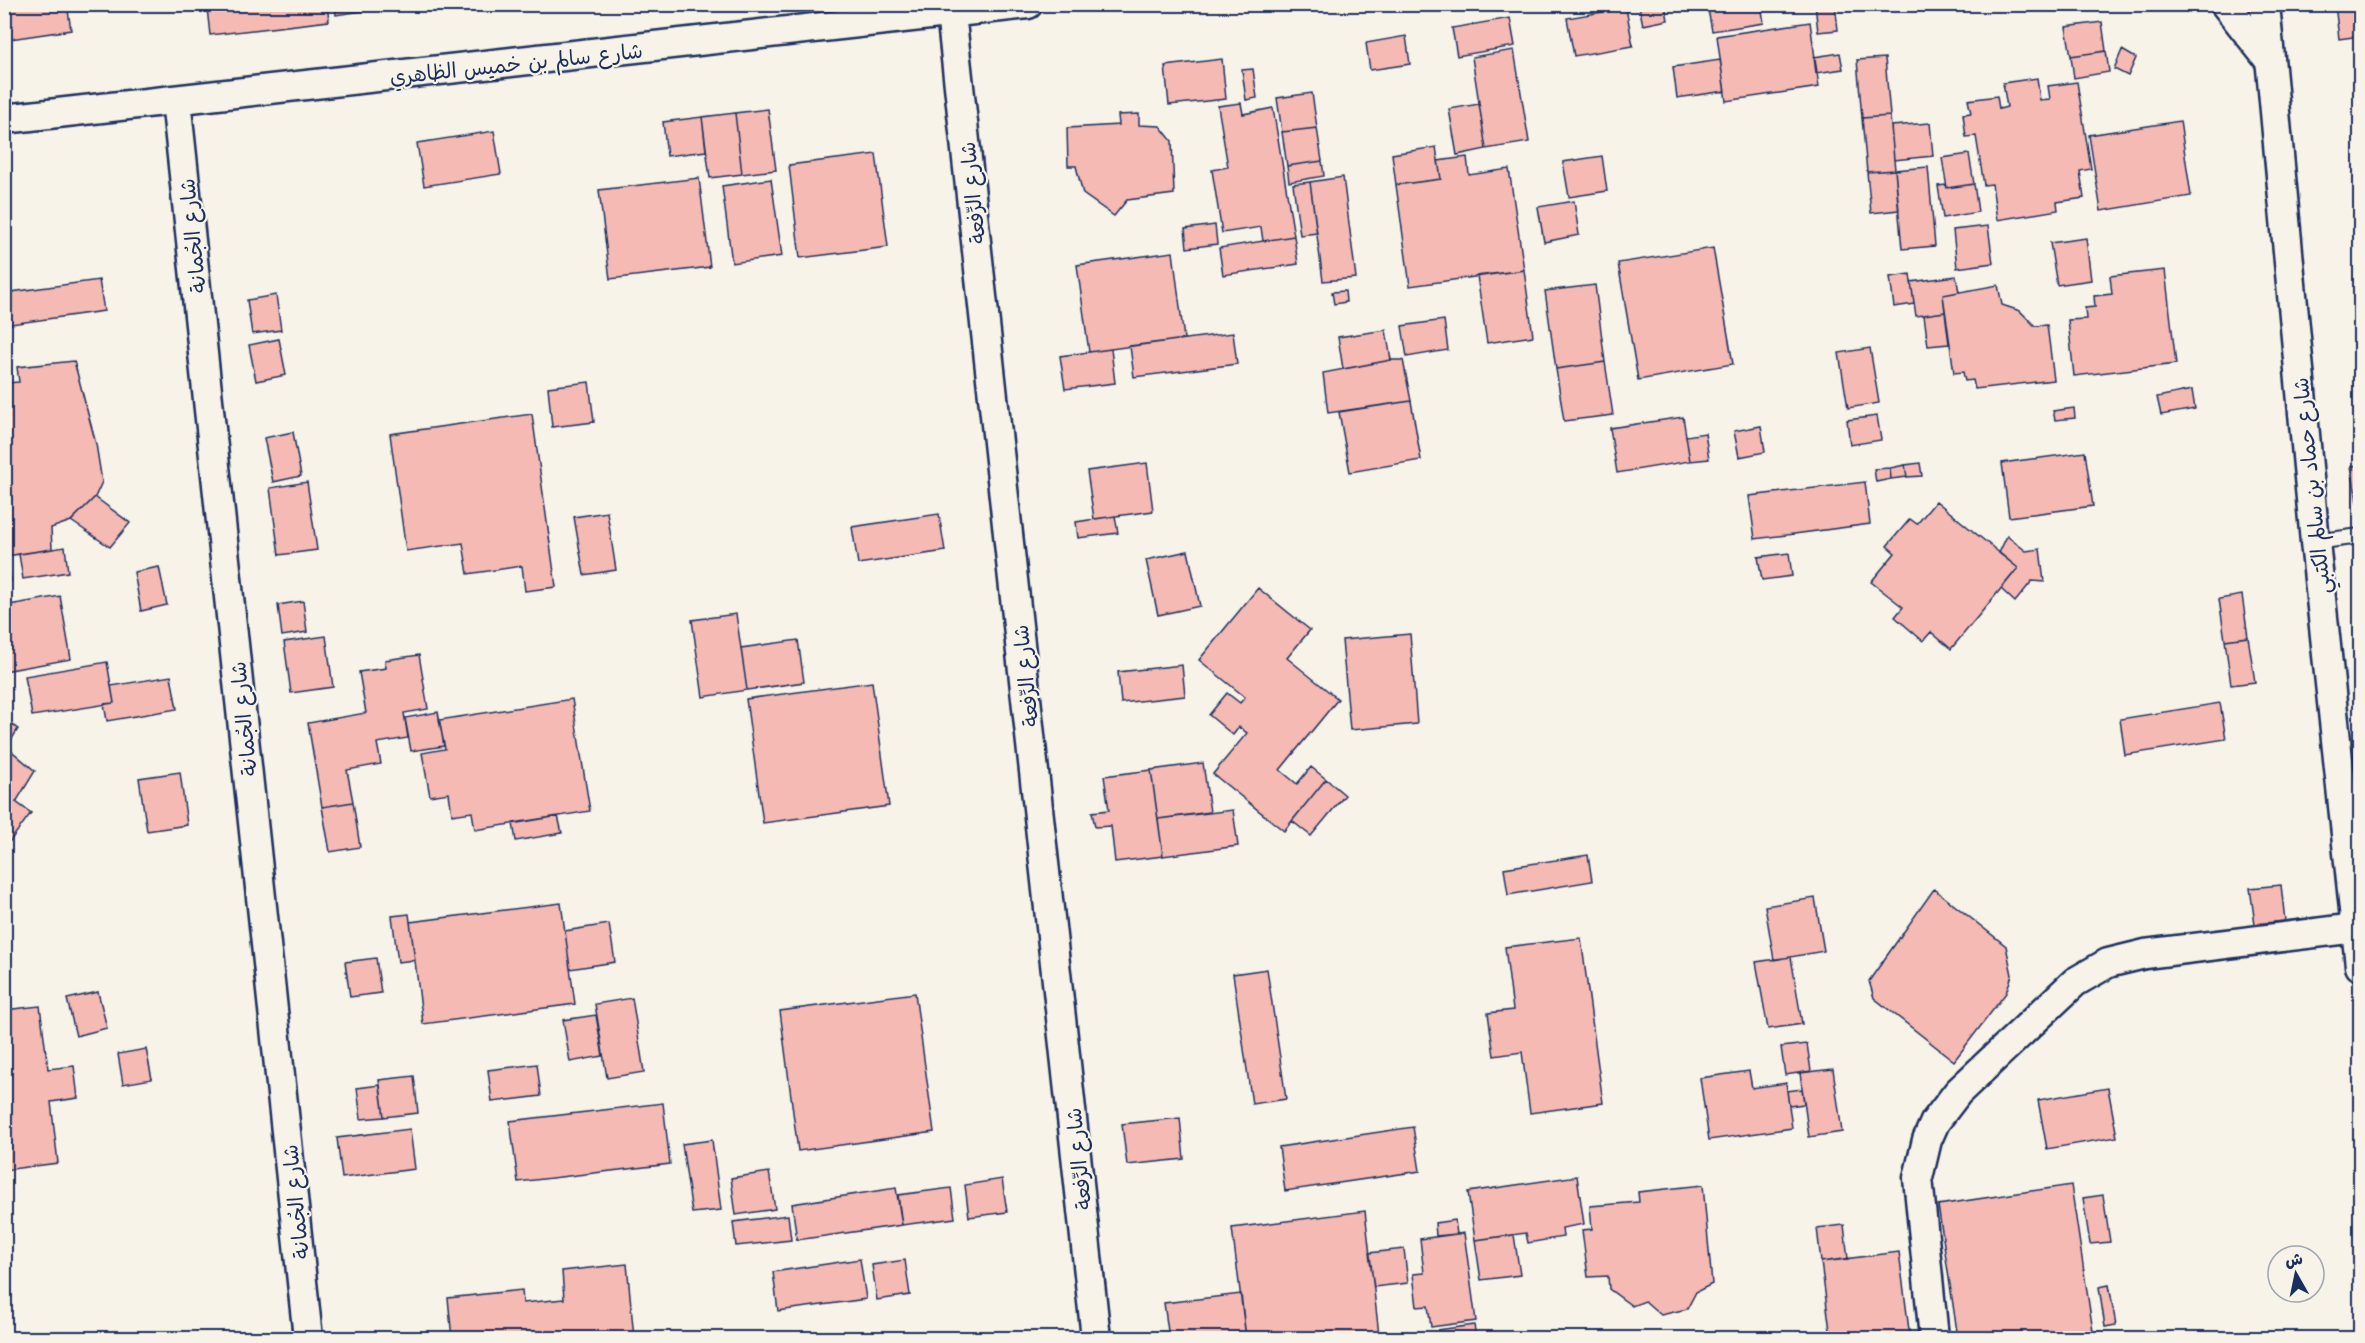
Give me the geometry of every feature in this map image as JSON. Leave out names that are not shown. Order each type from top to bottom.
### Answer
[{"type":"street","name":"شارع سالم بن خميس الظاهري","points":[[4,119],[1028,4]]},
{"type":"street","points":[[2225,4],[2270,61]]},
{"type":"street","name":"شارع حماد بن سالم الكتبي","points":[[2265,4],[2315,542],[2361,966]]},
{"type":"street","name":"شارع الرِّفعة","points":[[951,13],[1096,1338]]},
{"type":"street","name":"شارع الجُمانة","points":[[176,100],[308,1338]]},
{"type":"street","points":[[1934,1338],[1918,1178],[1924,1149],[1935,1122],[1958,1092],[2075,982],[2108,963],[2145,954],[2356,928]]},
{"type":"lane","points":[[2315,542],[2361,536]]},
{"type":"building","points":[[4,4],[67,4],[71,30],[4,40]]},
{"type":"building","points":[[241,4],[327,4],[329,21],[210,35],[207,8]]},
{"type":"building","points":[[335,4],[410,4],[336,15]]},
{"type":"building","points":[[1665,4],[1668,20],[1643,25],[1639,6]]},
{"type":"building","points":[[1707,4],[1761,4],[1764,23],[1712,31]]},
{"type":"building","points":[[1815,4],[1835,4],[1838,30],[1818,32]]},
{"type":"building","points":[[2335,4],[2360,4],[2360,36],[2339,39]]},
{"type":"building","points":[[1626,8],[1633,46],[1574,56],[1567,18]]},
{"type":"building","points":[[1510,18],[1515,46],[1457,56],[1452,28]]},
{"type":"building","points":[[1810,22],[1819,87],[1726,101],[1717,36]]},
{"type":"building","points":[[2102,22],[2106,51],[2071,56],[2066,27]]},
{"type":"building","points":[[1406,36],[1410,64],[1370,70],[1366,43]]},
{"type":"building","points":[[1514,50],[1529,142],[1486,149],[1472,57]]},
{"type":"building","points":[[2122,50],[2136,58],[2128,76],[2114,69]]},
{"type":"building","points":[[2106,51],[2109,72],[2074,78],[2071,56]]},
{"type":"building","points":[[1840,53],[1843,69],[1816,73],[1814,57]]},
{"type":"building","points":[[1885,58],[1890,116],[1862,118],[1857,60]]},
{"type":"building","points":[[1222,59],[1226,99],[1169,105],[1165,66]]},
{"type":"building","points":[[1720,60],[1725,91],[1677,98],[1673,67]]},
{"type":"building","points":[[1253,69],[1257,98],[1246,100],[1242,70]]},
{"type":"building","points":[[2037,78],[2040,100],[2050,99],[2048,86],[2077,82],[2091,169],[2080,171],[2084,198],[2057,202],[2058,210],[1997,220],[1992,184],[1984,185],[1976,136],[1966,137],[1963,114],[1971,113],[1968,100],[1997,96],[1999,109],[2007,107],[2003,83]]},
{"type":"building","points":[[1312,93],[1317,128],[1282,132],[1277,98]]},
{"type":"building","points":[[1241,103],[1243,114],[1273,108],[1294,236],[1263,241],[1261,227],[1222,233],[1212,170],[1228,167],[1218,106]]},
{"type":"building","points":[[1479,104],[1486,149],[1457,155],[1449,109]]},
{"type":"building","points":[[768,109],[776,170],[742,174],[735,113]]},
{"type":"building","points":[[735,113],[742,174],[710,178],[702,117]]},
{"type":"building","points":[[1139,114],[1139,125],[1160,126],[1172,141],[1174,194],[1127,200],[1114,216],[1083,194],[1076,166],[1068,166],[1067,128],[1119,125],[1118,115]]},
{"type":"building","points":[[1890,116],[1895,170],[1867,172],[1862,118]]},
{"type":"building","points":[[702,117],[706,151],[667,156],[663,122]]},
{"type":"building","points":[[2180,121],[2191,196],[2101,211],[2089,135]]},
{"type":"building","points":[[1930,123],[1933,156],[1894,160],[1891,126]]},
{"type":"building","points":[[1317,128],[1322,161],[1287,166],[1282,132]]},
{"type":"building","points":[[494,131],[501,174],[424,186],[417,143]]},
{"type":"building","points":[[1436,147],[1441,179],[1396,185],[1392,154]]},
{"type":"building","points":[[876,154],[888,247],[800,258],[789,165]]},
{"type":"building","points":[[1969,154],[1974,184],[1947,188],[1942,158]]},
{"type":"building","points":[[1602,156],[1607,191],[1569,197],[1563,162]]},
{"type":"building","points":[[1467,157],[1469,175],[1509,169],[1524,270],[1410,286],[1396,185],[1441,179],[1438,161]]},
{"type":"building","points":[[1322,161],[1324,176],[1289,182],[1287,166]]},
{"type":"building","points":[[1928,167],[1935,246],[1902,249],[1895,170]]},
{"type":"building","points":[[1895,170],[1899,210],[1871,213],[1867,172]]},
{"type":"building","points":[[1343,177],[1356,278],[1323,281],[1310,182]]},
{"type":"building","points":[[699,178],[710,267],[610,279],[599,190]]},
{"type":"building","points":[[771,179],[782,256],[732,263],[722,186]]},
{"type":"building","points":[[1310,182],[1317,233],[1300,235],[1293,184]]},
{"type":"building","points":[[1974,184],[1978,212],[1943,218],[1938,186],[1946,185],[1947,188]]},
{"type":"building","points":[[1574,201],[1579,235],[1544,242],[1538,207]]},
{"type":"building","points":[[1215,225],[1217,244],[1187,248],[1185,229]]},
{"type":"building","points":[[1988,226],[1993,263],[1957,268],[1953,230]]},
{"type":"building","points":[[1294,236],[1298,264],[1223,275],[1219,248]]},
{"type":"building","points":[[2086,238],[2091,280],[2057,285],[2050,243]]},
{"type":"building","points":[[1713,248],[1733,364],[1638,380],[1618,263]]},
{"type":"building","points":[[1173,252],[1184,339],[1089,352],[1077,265]]},
{"type":"building","points":[[1524,270],[1533,336],[1487,343],[1477,276]]},
{"type":"building","points":[[2165,270],[2176,364],[2074,376],[2068,320],[2086,319],[2085,308],[2095,307],[2094,296],[2112,294],[2110,276]]},
{"type":"building","points":[[1910,274],[1914,304],[1894,307],[1890,277]]},
{"type":"building","points":[[1956,276],[1959,292],[1943,295],[1945,312],[1916,316],[1911,282]]},
{"type":"building","points":[[99,280],[104,311],[4,325],[4,293]]},
{"type":"building","points":[[1595,285],[1605,362],[1556,369],[1545,291]]},
{"type":"building","points":[[1998,285],[2002,305],[2020,311],[2035,326],[2047,325],[2054,380],[1975,389],[1973,380],[1965,381],[1963,372],[1954,373],[1943,295]]},
{"type":"building","points":[[1345,291],[1346,302],[1334,304],[1332,292]]},
{"type":"building","points":[[276,295],[281,330],[252,334],[247,300]]},
{"type":"building","points":[[1945,312],[1949,344],[1928,346],[1924,315]]},
{"type":"building","points":[[1444,320],[1448,350],[1407,357],[1402,326]]},
{"type":"building","points":[[1386,330],[1391,360],[1343,369],[1338,337]]},
{"type":"building","points":[[1233,333],[1237,364],[1134,377],[1130,346]]},
{"type":"building","points":[[279,339],[286,375],[256,381],[249,345]]},
{"type":"building","points":[[1870,348],[1879,403],[1848,408],[1839,353]]},
{"type":"building","points":[[1111,349],[1115,383],[1065,389],[1060,356]]},
{"type":"building","points":[[1391,360],[1403,360],[1411,401],[1328,413],[1323,373]]},
{"type":"building","points":[[74,361],[96,444],[102,482],[95,497],[71,521],[51,528],[52,549],[7,556],[11,581],[4,582],[4,383],[19,382],[17,367]]},
{"type":"building","points":[[1605,362],[1613,415],[1564,421],[1556,369]]},
{"type":"building","points":[[589,382],[594,422],[552,427],[548,387]]},
{"type":"building","points":[[2192,390],[2195,409],[2161,415],[2157,397]]},
{"type":"building","points":[[1411,401],[1421,460],[1350,472],[1339,412]]},
{"type":"building","points":[[2074,408],[2075,418],[2055,420],[2053,411]]},
{"type":"building","points":[[532,414],[556,587],[525,591],[522,566],[468,574],[463,543],[406,551],[390,434]]},
{"type":"building","points":[[1877,416],[1881,440],[1850,445],[1847,420]]},
{"type":"building","points":[[1683,417],[1690,461],[1617,473],[1610,428]]},
{"type":"building","points":[[1761,426],[1765,452],[1739,457],[1734,431]]},
{"type":"building","points":[[293,432],[301,476],[273,482],[264,438]]},
{"type":"building","points":[[1705,433],[1709,459],[1690,461],[1686,436]]},
{"type":"building","points":[[2085,452],[2093,506],[2009,517],[2002,463]]},
{"type":"building","points":[[1147,463],[1153,511],[1094,519],[1087,471]]},
{"type":"building","points":[[1920,463],[1922,476],[1907,477],[1905,465]]},
{"type":"building","points":[[1905,465],[1907,477],[1891,479],[1890,468]]},
{"type":"building","points":[[2360,465],[2360,502],[2357,502],[2351,466]]},
{"type":"building","points":[[1890,468],[1891,479],[1876,482],[1874,469]]},
{"type":"building","points":[[307,482],[317,550],[279,555],[270,488]]},
{"type":"building","points":[[1865,482],[1870,524],[1755,539],[1749,496]]},
{"type":"building","points":[[95,497],[130,523],[110,547],[71,521]]},
{"type":"building","points":[[1936,501],[2018,568],[1951,649],[1931,632],[1923,641],[1895,617],[1903,607],[1871,582],[1895,553],[1887,546],[1910,519],[1917,524]]},
{"type":"building","points":[[607,512],[616,570],[584,575],[574,517]]},
{"type":"building","points":[[939,514],[945,551],[858,564],[852,527]]},
{"type":"building","points":[[1115,516],[1118,533],[1078,538],[1076,522]]},
{"type":"building","points":[[2007,536],[2026,551],[2040,549],[2044,582],[2032,581],[2015,602],[2001,589],[2018,568],[1999,553]]},
{"type":"building","points":[[65,547],[68,572],[23,579],[19,554]]},
{"type":"building","points":[[1188,551],[1200,606],[1158,615],[1146,560]]},
{"type":"building","points":[[1789,553],[1792,576],[1762,580],[1758,557]]},
{"type":"building","points":[[159,567],[167,605],[141,611],[134,572]]},
{"type":"building","points":[[1258,588],[1310,630],[1287,658],[1338,699],[1280,770],[1297,784],[1311,767],[1326,779],[1284,831],[1213,774],[1247,733],[1239,727],[1233,735],[1209,715],[1227,693],[1240,703],[1245,697],[1199,660]]},
{"type":"building","points":[[2242,595],[2248,637],[2225,640],[2219,599]]},
{"type":"building","points":[[60,596],[71,659],[4,671],[4,606]]},
{"type":"building","points":[[303,601],[307,632],[282,636],[278,605]]},
{"type":"building","points":[[736,614],[747,690],[703,697],[692,620]]},
{"type":"building","points":[[1410,634],[1417,724],[1350,730],[1342,640]]},
{"type":"building","points":[[326,636],[333,687],[291,693],[284,642]]},
{"type":"building","points":[[2248,637],[2255,682],[2231,685],[2225,640]]},
{"type":"building","points":[[798,640],[804,682],[747,690],[741,648]]},
{"type":"building","points":[[419,655],[428,709],[404,713],[408,738],[377,743],[381,764],[347,770],[353,802],[322,807],[308,723],[366,713],[359,672],[386,668],[385,660]]},
{"type":"building","points":[[107,662],[114,703],[32,716],[25,676]]},
{"type":"building","points":[[1182,665],[1185,696],[1121,703],[1118,672]]},
{"type":"building","points":[[171,676],[177,709],[107,721],[104,704],[114,703],[111,686]]},
{"type":"building","points":[[872,682],[889,806],[763,823],[746,699]]},
{"type":"building","points":[[572,699],[590,811],[475,830],[472,812],[452,815],[449,793],[430,796],[422,753],[445,749],[439,720]]},
{"type":"building","points":[[2220,703],[2226,739],[2125,755],[2120,719]]},
{"type":"building","points":[[438,712],[444,746],[411,751],[405,718]]},
{"type":"building","points":[[4,719],[18,729],[7,747],[35,771],[16,802],[31,813],[7,845],[4,843]]},
{"type":"building","points":[[1203,763],[1210,812],[1158,819],[1151,770]]},
{"type":"building","points":[[1151,770],[1163,856],[1115,862],[1111,826],[1095,827],[1092,812],[1109,810],[1104,776]]},
{"type":"building","points":[[180,772],[187,825],[147,831],[139,778]]},
{"type":"building","points":[[1326,779],[1345,795],[1311,836],[1292,821]]},
{"type":"building","points":[[353,802],[360,847],[330,852],[322,807]]},
{"type":"building","points":[[1233,810],[1238,846],[1163,856],[1158,819]]},
{"type":"building","points":[[558,816],[562,833],[516,841],[513,823]]},
{"type":"building","points":[[1588,855],[1592,881],[1508,895],[1504,868]]},
{"type":"building","points":[[2281,885],[2285,921],[2255,924],[2250,888]]},
{"type":"building","points":[[1934,889],[2006,946],[2012,975],[2006,993],[1954,1061],[1874,998],[1869,981]]},
{"type":"building","points":[[1815,898],[1824,951],[1774,960],[1765,906]]},
{"type":"building","points":[[561,903],[575,1004],[423,1024],[410,922]]},
{"type":"building","points":[[409,914],[415,960],[398,962],[392,916]]},
{"type":"building","points":[[609,924],[615,962],[570,969],[565,931]]},
{"type":"building","points":[[1581,938],[1603,1103],[1530,1113],[1522,1052],[1494,1056],[1488,1013],[1513,1010],[1505,947]]},
{"type":"building","points":[[1791,957],[1802,1024],[1768,1029],[1756,962]]},
{"type":"building","points":[[376,958],[381,993],[350,997],[345,962]]},
{"type":"building","points":[[1267,969],[1286,1099],[1252,1104],[1233,974]]},
{"type":"building","points":[[98,992],[107,1028],[76,1036],[67,999]]},
{"type":"building","points":[[915,993],[934,1132],[798,1151],[780,1011]]},
{"type":"building","points":[[632,998],[644,1072],[607,1078],[595,1004]]},
{"type":"building","points":[[40,1006],[48,1069],[74,1066],[78,1098],[51,1102],[58,1163],[4,1170],[4,1010]]},
{"type":"building","points":[[596,1015],[603,1056],[570,1062],[563,1020]]},
{"type":"building","points":[[1807,1044],[1811,1071],[1785,1075],[1781,1047]]},
{"type":"building","points":[[146,1049],[152,1079],[123,1084],[118,1054]]},
{"type":"building","points":[[537,1064],[541,1096],[492,1102],[488,1070]]},
{"type":"building","points":[[1833,1069],[1842,1132],[1809,1137],[1800,1073]]},
{"type":"building","points":[[1749,1071],[1752,1088],[1786,1083],[1792,1128],[1709,1140],[1700,1078]]},
{"type":"building","points":[[414,1076],[418,1113],[384,1117],[379,1080]]},
{"type":"building","points":[[380,1085],[384,1117],[361,1119],[357,1088]]},
{"type":"building","points":[[2108,1088],[2117,1137],[2047,1149],[2038,1100]]},
{"type":"building","points":[[1802,1089],[1804,1104],[1789,1106],[1787,1091]]},
{"type":"building","points":[[663,1103],[670,1164],[518,1182],[510,1121]]},
{"type":"building","points":[[1180,1118],[1184,1159],[1127,1165],[1122,1124]]},
{"type":"building","points":[[1413,1127],[1420,1171],[1285,1191],[1279,1147]]},
{"type":"building","points":[[410,1129],[415,1169],[342,1178],[337,1138]]},
{"type":"building","points":[[712,1140],[721,1210],[692,1213],[682,1144]]},
{"type":"building","points":[[769,1172],[775,1209],[736,1215],[731,1178]]},
{"type":"building","points":[[1577,1176],[1584,1224],[1562,1228],[1563,1237],[1528,1243],[1526,1233],[1475,1240],[1468,1192]]},
{"type":"building","points":[[1002,1179],[1007,1212],[969,1217],[965,1185]]},
{"type":"building","points":[[1703,1185],[1712,1284],[1696,1292],[1687,1309],[1661,1315],[1645,1301],[1632,1306],[1609,1289],[1608,1276],[1588,1277],[1582,1230],[1592,1229],[1590,1206],[1639,1202],[1638,1192]]},
{"type":"building","points":[[2071,1185],[2094,1338],[1958,1338],[1938,1205]]},
{"type":"building","points":[[896,1188],[902,1225],[797,1240],[792,1204]]},
{"type":"building","points":[[951,1188],[955,1218],[902,1225],[898,1195]]},
{"type":"building","points":[[2103,1195],[2110,1242],[2090,1244],[2083,1198]]},
{"type":"building","points":[[1365,1211],[1379,1335],[1346,1338],[1246,1338],[1232,1228]]},
{"type":"building","points":[[788,1215],[791,1240],[736,1246],[733,1222]]},
{"type":"building","points":[[1455,1220],[1457,1234],[1436,1236],[1435,1223]]},
{"type":"building","points":[[1844,1225],[1848,1259],[1821,1262],[1817,1228]]},
{"type":"building","points":[[1464,1233],[1476,1321],[1431,1327],[1428,1306],[1417,1307],[1413,1274],[1424,1273],[1420,1239]]},
{"type":"building","points":[[1514,1235],[1520,1275],[1481,1280],[1475,1240]]},
{"type":"building","points":[[1404,1249],[1408,1283],[1374,1287],[1369,1253]]},
{"type":"building","points":[[1899,1252],[1910,1338],[1831,1338],[1821,1262]]},
{"type":"building","points":[[860,1259],[866,1299],[778,1311],[773,1272]]},
{"type":"building","points":[[905,1260],[910,1295],[877,1300],[872,1265]]},
{"type":"building","points":[[627,1264],[634,1338],[452,1338],[448,1298],[522,1290],[523,1303],[564,1299],[562,1271]]},
{"type":"building","points":[[2109,1285],[2116,1325],[2105,1327],[2099,1287]]},
{"type":"building","points":[[1241,1294],[1246,1338],[1169,1338],[1164,1303]]},
{"type":"building","points":[[1474,1325],[1476,1338],[1439,1338],[1438,1330]]}]
